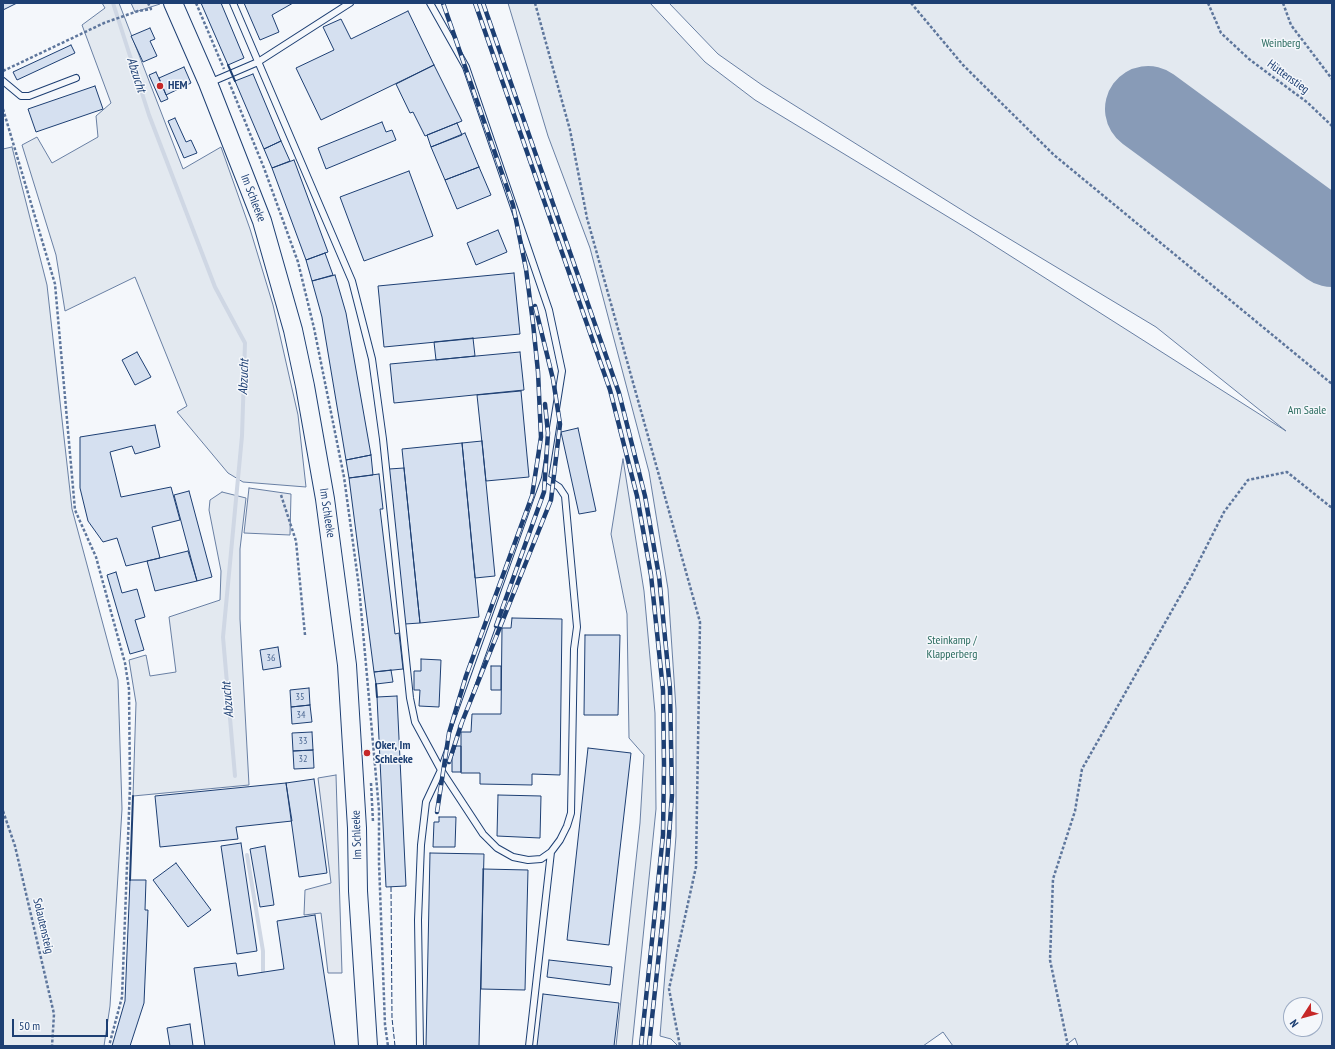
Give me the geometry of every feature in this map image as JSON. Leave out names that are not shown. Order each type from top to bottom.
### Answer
[{"type":"main road","name":"Im Schleeke","points":[[173,3],[208,83],[262,221],[279,276],[295,337],[325,499],[341,614],[348,689],[357,828],[358,891],[368,1046]]},
{"type":"lane","points":[[233,3],[352,281],[372,359],[384,447],[410,698],[415,722],[441,770],[483,834],[498,848],[513,857],[528,860],[541,859],[551,852],[567,826],[571,813],[574,649],[577,627],[565,496],[560,487],[545,478]]},
{"type":"lane","points":[[208,83],[258,62],[350,3]]},
{"type":"lane","points":[[420,1046],[418,920],[421,844],[426,802],[441,770],[545,478],[562,371],[550,310],[466,67],[430,3]]},
{"type":"lane","points":[[3,81],[21,96],[29,96],[76,78]]},
{"type":"lane","points":[[529,1046],[551,852]]},
{"type":"path","points":[[3,71],[104,23],[138,11],[151,9],[148,3]]},
{"type":"path","points":[[534,3],[570,130],[587,218],[700,622],[696,867],[669,989],[680,1046]]},
{"type":"path","points":[[911,3],[963,65],[1054,155],[1332,384]]},
{"type":"path","name":"Hüttenstieg","points":[[1208,3],[1221,33],[1249,59],[1308,103],[1332,126]]},
{"type":"path","points":[[1283,3],[1291,25],[1332,79]]},
{"type":"path","points":[[3,109],[55,284],[76,510],[96,557],[125,663],[129,689],[130,786],[122,997],[109,1046]]},
{"type":"path","points":[[1068,1046],[1050,960],[1053,879],[1075,811],[1082,770],[1191,578],[1224,512],[1248,480],[1287,472],[1332,508]]},
{"type":"path","points":[[281,495],[296,541],[305,635]]},
{"type":"path","name":"Solautensteig","points":[[3,812],[16,846],[54,1014],[52,1046]]},
{"type":"green space","points":[[102,3],[119,3],[183,169],[221,147],[250,229],[273,305],[298,415],[306,487],[243,482],[228,473],[177,412],[187,406],[135,277],[65,311],[56,255],[22,145],[37,137],[52,163],[98,137],[96,116],[111,103],[82,25],[105,8]]},
{"type":"green space","points":[[508,3],[650,3],[705,62],[755,100],[968,229],[1286,431],[1156,327],[973,217],[762,85],[718,54],[669,3],[1332,3],[1332,1046],[1078,1046],[1075,1038],[1065,1046],[953,1046],[943,1032],[923,1046],[678,1046],[671,1039],[660,1036],[676,836],[676,709],[668,589],[649,472],[590,248],[548,136]]},
{"type":"green space","points":[[12,147],[47,285],[72,509],[118,680],[122,809],[110,1006],[104,1046],[3,1046],[3,149]]},
{"type":"green space","points":[[623,459],[644,591],[655,713],[656,809],[632,1046],[616,1046],[640,823],[644,755],[629,738],[627,614],[611,534]]},
{"type":"green space","points":[[222,492],[246,498],[240,549],[240,619],[249,785],[133,796],[136,703],[129,660],[146,655],[150,676],[176,672],[169,617],[220,600],[221,571],[209,510],[210,500]]},
{"type":"shaded area","points":[[131,3],[159,3],[160,4],[135,12]]},
{"type":"shaded area","points":[[249,488],[291,494],[290,535],[244,533]]},
{"type":"shaded area","points":[[336,775],[342,973],[328,973],[321,913],[304,915],[305,890],[331,883],[318,778]]},
{"type":"building","points":[[3,3],[17,3],[3,10]]},
{"type":"building","points":[[201,3],[221,3],[244,58],[228,65]]},
{"type":"building","points":[[244,3],[293,3],[272,15],[279,32],[260,40]]},
{"type":"building","points":[[408,11],[434,65],[321,120],[296,68],[334,50],[323,27],[341,19],[351,39]]},
{"type":"building","points":[[150,28],[155,39],[150,41],[157,56],[143,62],[131,36]]},
{"type":"building","points":[[71,45],[75,53],[17,80],[13,72]]},
{"type":"building","points":[[434,65],[462,121],[425,136],[413,112],[410,113],[396,84]]},
{"type":"building","points":[[184,67],[191,83],[166,95],[159,78]]},
{"type":"building","points":[[156,72],[168,99],[161,102],[149,75]]},
{"type":"building","points":[[253,74],[281,141],[264,149],[235,81]]},
{"type":"building","points":[[95,86],[103,109],[36,132],[28,109]]},
{"type":"building","points":[[175,118],[186,142],[191,140],[197,153],[184,158],[168,121]]},
{"type":"building","points":[[382,122],[386,132],[392,130],[396,140],[326,169],[318,148]]},
{"type":"building","points":[[457,123],[462,135],[431,147],[427,135]]},
{"type":"building","points":[[465,133],[479,167],[445,180],[431,147]]},
{"type":"building","points":[[281,141],[290,161],[272,168],[264,149]]},
{"type":"building","points":[[294,160],[328,252],[306,260],[272,168]]},
{"type":"building","points":[[479,167],[491,195],[457,209],[445,180]]},
{"type":"building","points":[[409,171],[433,236],[364,261],[340,197]]},
{"type":"building","points":[[498,230],[507,252],[476,265],[467,243]]},
{"type":"building","points":[[325,253],[333,275],[312,281],[306,260]]},
{"type":"building","points":[[514,273],[520,334],[384,347],[378,286]]},
{"type":"building","points":[[335,275],[346,313],[371,455],[346,460],[322,317],[312,281]]},
{"type":"building","points":[[473,338],[475,356],[436,360],[434,342]]},
{"type":"building","points":[[137,352],[151,377],[135,385],[122,360]]},
{"type":"building","points":[[520,352],[524,390],[394,403],[390,364]]},
{"type":"building","points":[[521,391],[529,477],[486,481],[477,395]]},
{"type":"building","points":[[155,425],[160,447],[135,454],[132,446],[110,452],[121,497],[171,487],[180,520],[152,527],[160,558],[126,566],[117,538],[103,542],[88,521],[80,488],[80,437]]},
{"type":"building","points":[[578,428],[596,511],[579,514],[561,432]]},
{"type":"building","points":[[482,441],[495,576],[475,578],[462,443]]},
{"type":"building","points":[[462,443],[479,617],[420,623],[402,449]]},
{"type":"building","points":[[371,455],[373,475],[349,478],[346,460]]},
{"type":"building","points":[[404,468],[420,623],[405,624],[389,469]]},
{"type":"building","points":[[379,474],[383,509],[380,509],[395,634],[399,633],[403,669],[374,672],[349,478]]},
{"type":"building","points":[[189,491],[212,577],[197,581],[174,495]]},
{"type":"building","points":[[188,551],[197,581],[155,591],[147,561]]},
{"type":"building","points":[[116,572],[122,593],[137,589],[145,617],[135,620],[144,650],[130,654],[107,575]]},
{"type":"building","points":[[512,618],[562,619],[560,775],[532,774],[532,785],[480,784],[480,773],[461,773],[461,732],[471,732],[472,714],[501,714],[502,628],[511,628]]},
{"type":"building","points":[[585,635],[620,635],[618,715],[584,715]]},
{"type":"building","points":[[278,647],[281,667],[263,670],[260,650]]},
{"type":"building","points":[[421,659],[441,660],[439,707],[419,706],[420,690],[414,690],[414,671],[421,671]]},
{"type":"building","points":[[491,666],[501,666],[501,690],[491,690]]},
{"type":"building","points":[[391,670],[393,682],[376,684],[374,672]]},
{"type":"building","points":[[309,688],[310,705],[291,707],[290,690]]},
{"type":"building","points":[[397,696],[406,886],[386,887],[377,697]]},
{"type":"building","points":[[310,705],[312,722],[292,724],[291,707]]},
{"type":"building","points":[[312,732],[313,750],[293,751],[292,733]]},
{"type":"building","points":[[456,746],[461,746],[461,772],[452,772],[452,758]]},
{"type":"building","points":[[588,748],[631,753],[609,945],[567,940]]},
{"type":"building","points":[[313,750],[314,768],[294,769],[293,751]]},
{"type":"building","points":[[314,779],[327,873],[299,877],[286,783]]},
{"type":"building","points":[[286,783],[292,821],[236,827],[238,839],[160,847],[155,796]]},
{"type":"building","points":[[498,795],[541,796],[540,838],[497,836]]},
{"type":"building","points":[[439,817],[456,817],[455,847],[433,847],[434,822],[439,822]]},
{"type":"building","points":[[241,843],[257,951],[237,954],[221,846]]},
{"type":"building","points":[[265,846],[274,905],[260,907],[250,849]]},
{"type":"building","points":[[430,853],[484,854],[479,1046],[426,1046]]},
{"type":"building","points":[[176,863],[211,910],[188,927],[153,880]]},
{"type":"building","points":[[483,869],[528,870],[525,990],[481,989]]},
{"type":"building","points":[[130,880],[146,880],[145,910],[148,910],[144,1003],[130,1046],[112,1046],[125,1001]]},
{"type":"building","points":[[315,915],[335,1046],[205,1046],[194,968],[236,963],[238,976],[284,969],[277,921]]},
{"type":"building","points":[[549,960],[612,967],[610,985],[547,977]]},
{"type":"building","points":[[543,994],[619,1003],[614,1046],[537,1046]]},
{"type":"building","points":[[190,1024],[193,1046],[170,1046],[167,1028]]},
{"type":"waterway","name":"Abzucht","points":[[113,3],[149,115],[215,287],[245,343],[242,436],[223,637],[235,776]]},
{"type":"waterway","name":"Abzucht","points":[[247,855],[263,951],[263,976]]},
{"type":"runway","points":[[1148,109],[1332,244]]},
{"type":"railway","points":[[437,812],[449,733],[466,676],[532,496],[541,437],[538,372],[533,323],[526,269],[513,205],[443,3]]},
{"type":"railway","points":[[475,3],[610,390],[637,496],[651,575],[663,690],[663,835],[641,1046]]},
{"type":"railway","points":[[483,3],[619,393],[645,496],[659,576],[670,689],[672,795],[663,916],[649,1046]]},
{"type":"railway","points":[[460,727],[551,500],[560,424],[553,379],[535,306]]},
{"type":"railway","points":[[496,626],[544,492],[548,433],[545,404]]},
{"type":"railway","points":[[449,762],[462,722]]},
{"type":"fence","points":[[391,887],[392,1018],[395,1046]]},
{"type":"wall","points":[[228,65],[235,81]]},
{"type":"wall","points":[[376,684],[377,697]]},
{"type":"wall","points":[[130,880],[133,796]]},
{"type":"place","name":"HEM","points":[[160,86]]},
{"type":"place","name":"Oker, Im Schleeke","points":[[367,753]]},
{"type":"park label","name":"Weinberg","points":[[1281,44]]},
{"type":"park label","name":"Am Saale","points":[[1307,411]]},
{"type":"park label","name":"Steinkamp / Klapperberg","points":[[952,648]]}]
